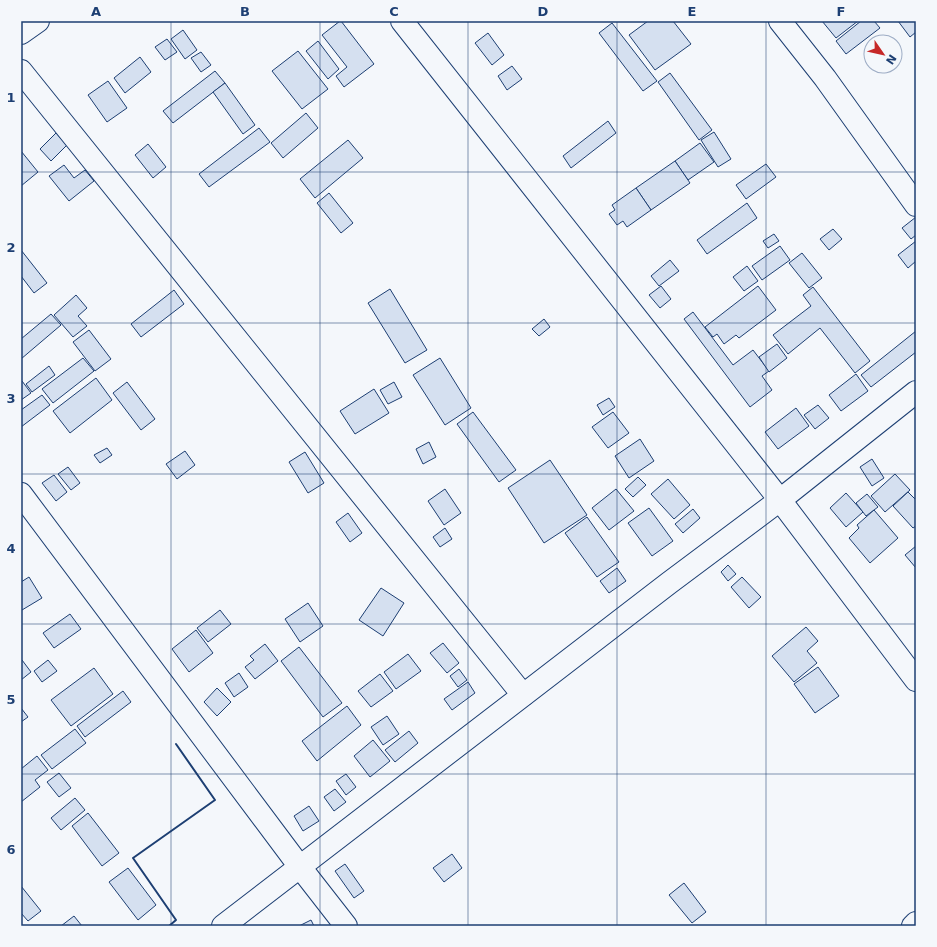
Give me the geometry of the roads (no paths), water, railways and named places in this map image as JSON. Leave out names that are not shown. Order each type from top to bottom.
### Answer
[{"type":"street","points":[[21,33],[38,21]]},
{"type":"street","points":[[402,21],[780,500],[916,680]]},
{"type":"street","points":[[780,21],[825,78],[916,205]]},
{"type":"street","points":[[21,71],[523,695]]},
{"type":"street","points":[[223,926],[669,583],[780,500],[916,392]]},
{"type":"street","points":[[21,494],[300,867],[346,926]]},
{"type":"street","points":[[913,926],[916,923]]}]
